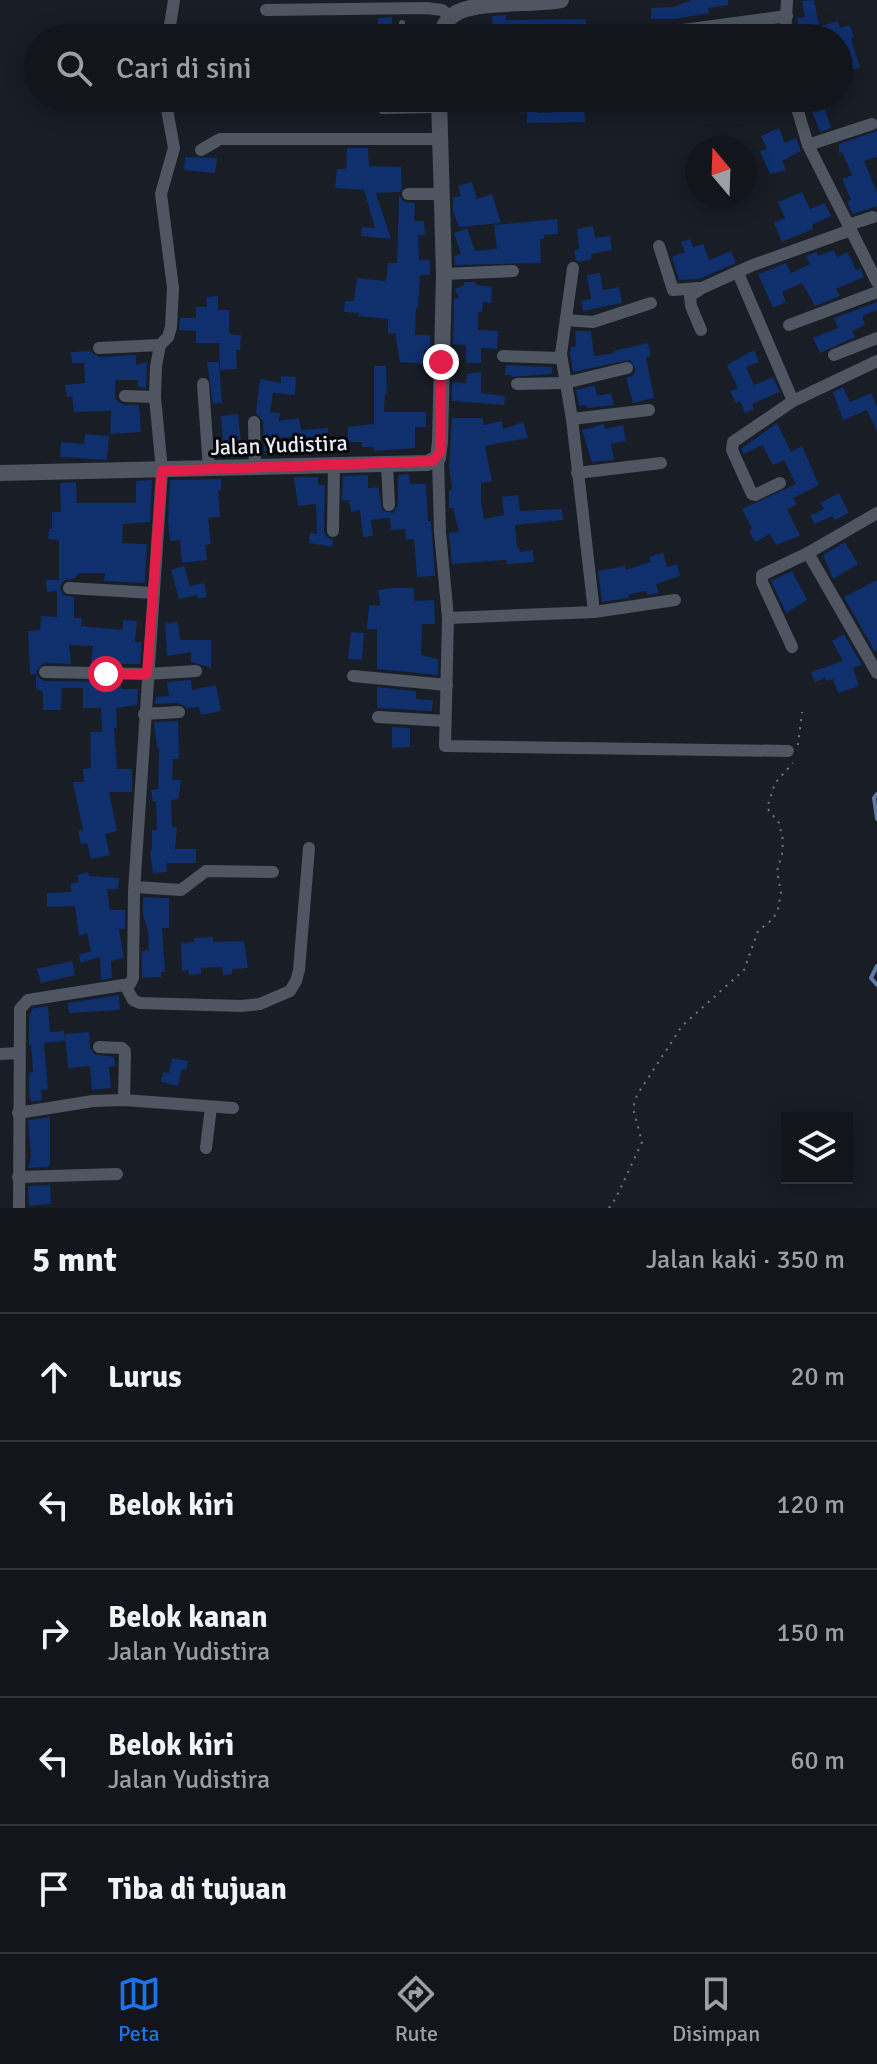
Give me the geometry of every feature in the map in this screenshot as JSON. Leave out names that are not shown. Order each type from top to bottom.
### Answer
[{"type":"street","points":[[170,24],[174,0]]},
{"type":"street","points":[[447,24],[451,17],[468,9],[561,0]]},
{"type":"street","points":[[786,24],[787,0]]},
{"type":"street","points":[[266,10],[427,8],[442,10],[451,17]]},
{"type":"street","points":[[728,24],[787,16]]},
{"type":"street","points":[[19,1208],[22,1004],[28,1000],[130,984],[133,978],[144,714],[162,471],[155,397],[160,345],[168,337],[171,327],[173,288],[161,194],[174,148],[168,112]]},
{"type":"street","points":[[439,112],[444,274],[438,458],[440,532],[448,618],[443,742],[448,748],[794,751]]},
{"type":"street","points":[[798,112],[808,145],[877,282]]},
{"type":"street","points":[[808,145],[872,124]]},
{"type":"street","points":[[201,150],[220,139],[438,139]]},
{"type":"street","points":[[408,194],[443,194]]},
{"type":"street","points":[[701,330],[690,296],[702,288],[873,217]]},
{"type":"street","points":[[659,246],[673,290],[702,288]]},
{"type":"street","points":[[573,268],[561,358],[572,419],[594,612]]},
{"type":"street","points":[[444,274],[513,271]]},
{"type":"street","points":[[738,273],[793,401]]},
{"type":"street","points":[[789,325],[877,292]]},
{"type":"street","points":[[566,320],[593,322],[651,303]]},
{"type":"street","points":[[834,355],[877,338]]},
{"type":"street","points":[[99,348],[160,345]]},
{"type":"street","points":[[503,356],[561,358]]},
{"type":"street","points":[[780,483],[752,494],[731,445],[793,401],[877,361]]},
{"type":"street","points":[[517,384],[565,383],[627,368]]},
{"type":"street","points":[[203,384],[209,470]]},
{"type":"street","points":[[125,396],[155,397]]},
{"type":"street","points":[[572,419],[649,410]]},
{"type":"street","points":[[254,422],[255,469]]},
{"type":"street","name":"Jalan Yudistira","points":[[0,473],[255,469],[427,463],[438,458]]},
{"type":"street","points":[[577,473],[661,463]]},
{"type":"street","points":[[387,464],[389,505]]},
{"type":"street","points":[[333,531],[334,465]]},
{"type":"street","points":[[792,647],[761,578],[873,516]]},
{"type":"street","points":[[808,553],[877,673]]},
{"type":"street","points":[[69,588],[154,593]]},
{"type":"street","points":[[448,618],[594,612],[675,600]]},
{"type":"street","points":[[45,672],[147,674],[196,671]]},
{"type":"street","points":[[353,676],[447,685]]},
{"type":"street","points":[[144,714],[179,712]]},
{"type":"street","points":[[378,717],[445,721]]},
{"type":"street","points":[[125,985],[133,1000],[149,1003],[241,1006],[260,1004],[290,991],[299,970],[309,848]]},
{"type":"street","points":[[135,887],[181,890],[206,871],[273,872]]},
{"type":"street","points":[[99,1047],[122,1048],[125,1051],[124,1100]]},
{"type":"street","points":[[0,1054],[19,1053]]},
{"type":"street","points":[[18,1113],[93,1101],[124,1100],[233,1108]]},
{"type":"street","points":[[206,1148],[211,1107]]},
{"type":"street","points":[[18,1177],[117,1174]]},
{"type":"path","points":[[609,1208],[642,1142],[634,1115],[637,1095],[682,1026],[744,970],[758,931],[773,919],[778,909],[781,892],[777,871],[783,840],[779,823],[767,808],[775,783],[792,764],[802,712]]},
{"type":"building","points":[[692,0],[728,0],[728,5],[708,8],[709,13],[675,19],[651,19],[651,8],[673,7]]},
{"type":"building","points":[[814,0],[819,24],[798,24],[797,18],[805,17],[802,1]]},
{"type":"building","points":[[506,15],[506,20],[586,19],[586,24],[492,24],[492,16]]},
{"type":"building","points":[[392,17],[392,24],[378,24],[378,18]]},
{"type":"building","points":[[853,45],[860,67],[853,69]]},
{"type":"building","points":[[527,112],[584,112],[585,122],[527,123]]},
{"type":"building","points":[[813,112],[826,112],[831,128],[820,132]]},
{"type":"building","points":[[779,128],[785,143],[796,138],[801,151],[782,161],[786,170],[770,174],[760,151],[767,149],[761,136]]},
{"type":"building","points":[[877,131],[877,157],[864,161],[877,192],[877,206],[853,214],[842,179],[852,175],[842,152],[839,153],[839,144]]},
{"type":"building","points":[[347,148],[368,148],[369,166],[401,167],[400,192],[376,193],[391,239],[361,236],[362,227],[375,228],[364,190],[335,188],[337,169],[346,169]]},
{"type":"building","points":[[185,157],[217,158],[215,173],[184,170]]},
{"type":"building","points":[[472,182],[477,199],[492,194],[501,223],[459,227],[453,211],[453,197],[461,196],[458,186]]},
{"type":"building","points":[[802,192],[810,209],[825,203],[831,216],[812,225],[813,229],[782,242],[774,223],[785,218],[778,202]]},
{"type":"building","points":[[399,195],[404,202],[415,203],[414,221],[424,221],[425,235],[418,235],[419,260],[430,260],[430,275],[420,275],[416,308],[415,335],[430,335],[430,350],[424,350],[425,364],[400,362],[395,333],[388,334],[388,319],[344,312],[345,301],[354,301],[357,278],[386,281],[388,263],[397,263]]},
{"type":"building","points":[[557,219],[558,234],[544,235],[544,239],[540,239],[541,263],[455,265],[454,256],[461,254],[454,233],[467,228],[475,251],[497,249],[494,225]]},
{"type":"building","points":[[593,226],[595,238],[610,236],[612,250],[591,254],[592,259],[579,262],[574,250],[579,249],[577,229]]},
{"type":"building","points":[[690,239],[693,247],[703,244],[709,260],[731,251],[736,263],[699,279],[679,280],[672,257],[685,252],[681,242]]},
{"type":"building","points":[[834,250],[837,257],[848,252],[856,270],[860,268],[864,277],[836,289],[840,296],[815,306],[802,283],[782,292],[786,302],[773,308],[758,274],[786,263],[791,273],[810,264],[806,256],[817,252],[818,256]]},
{"type":"building","points":[[600,273],[603,290],[619,287],[622,303],[583,311],[581,301],[591,299],[587,275]]},
{"type":"building","points":[[464,282],[492,287],[491,303],[483,302],[482,312],[478,312],[478,330],[498,331],[497,349],[481,348],[481,363],[466,363],[466,345],[453,344],[454,298],[459,298],[455,289]]},
{"type":"building","points":[[218,296],[218,310],[229,310],[229,334],[241,335],[240,350],[236,350],[237,369],[220,370],[219,343],[196,343],[196,331],[179,330],[180,318],[196,318],[196,307],[207,307],[206,297]]},
{"type":"building","points":[[877,302],[877,310],[862,316],[865,325],[852,331],[855,337],[820,353],[813,338],[838,328],[834,318]]},
{"type":"building","points":[[575,331],[591,331],[594,356],[648,343],[651,356],[646,357],[654,398],[633,403],[626,378],[636,370],[630,360],[573,372],[570,354],[571,347],[576,346]]},
{"type":"building","points":[[754,350],[759,362],[746,367],[754,385],[773,377],[780,392],[752,404],[754,409],[745,413],[740,401],[736,403],[730,391],[738,388],[727,365]]},
{"type":"building","points":[[90,351],[99,357],[136,355],[136,365],[147,362],[146,388],[138,387],[137,380],[115,380],[115,399],[124,405],[139,405],[141,432],[110,434],[111,411],[74,412],[72,396],[67,397],[65,385],[85,383],[84,363],[72,363],[71,352]]},
{"type":"building","points":[[207,362],[219,362],[222,403],[213,404]]},
{"type":"building","points":[[506,365],[552,367],[552,374],[511,377],[505,375]]},
{"type":"building","points":[[374,366],[386,366],[384,412],[426,412],[426,427],[415,427],[415,448],[374,451],[374,447],[362,447],[362,442],[348,442],[348,427],[374,424]]},
{"type":"building","points":[[481,372],[481,393],[505,396],[504,405],[452,401],[452,382],[466,383],[467,374]]},
{"type":"building","points":[[281,376],[296,377],[295,395],[273,393],[270,412],[280,413],[279,421],[299,418],[301,430],[328,428],[329,448],[295,452],[292,437],[274,438],[274,452],[264,451],[263,421],[256,413],[260,379],[281,383]]},
{"type":"building","points":[[595,385],[597,396],[611,393],[614,405],[579,406],[576,390]]},
{"type":"building","points":[[843,387],[850,402],[871,393],[877,407],[877,432],[867,410],[843,420],[833,392]]},
{"type":"building","points":[[238,414],[241,443],[223,445],[221,416]]},
{"type":"building","points":[[452,418],[483,418],[483,425],[502,421],[503,429],[523,422],[528,438],[485,446],[492,481],[481,483],[481,501],[484,519],[504,515],[502,497],[518,495],[520,511],[562,509],[563,520],[515,525],[517,548],[520,552],[533,550],[534,562],[507,564],[506,560],[452,564],[449,533],[459,532],[453,508],[449,508]]},
{"type":"building","points":[[777,423],[791,452],[802,446],[819,485],[793,498],[797,504],[787,509],[800,536],[776,545],[770,534],[755,542],[742,509],[796,484],[784,460],[773,465],[762,445],[744,454],[741,449]]},
{"type":"building","points":[[604,424],[605,429],[623,425],[626,441],[611,444],[614,460],[592,462],[582,430]]},
{"type":"building","points":[[85,434],[109,436],[107,460],[60,457],[61,442],[84,444]]},
{"type":"building","points":[[409,474],[410,484],[426,484],[435,576],[417,577],[414,539],[406,540],[405,529],[391,530],[390,518],[371,520],[373,536],[363,537],[360,510],[351,512],[349,500],[342,501],[343,476],[368,475],[368,488],[378,487],[382,510],[393,513],[398,505],[398,475]]},
{"type":"building","points":[[294,477],[318,477],[318,485],[325,485],[324,531],[333,540],[332,547],[309,543],[310,533],[317,534],[316,504],[298,506]]},
{"type":"building","points":[[221,479],[221,490],[218,490],[220,517],[208,518],[211,544],[205,545],[207,560],[182,563],[180,540],[170,541],[170,480]]},
{"type":"building","points":[[152,480],[150,522],[123,524],[122,543],[147,544],[145,583],[104,581],[105,573],[79,573],[74,579],[64,580],[60,587],[63,595],[74,597],[74,618],[82,618],[81,626],[122,630],[123,620],[137,621],[135,642],[142,642],[140,664],[91,664],[93,646],[69,645],[71,664],[44,663],[36,671],[44,681],[121,682],[121,689],[138,689],[137,705],[116,708],[117,728],[114,728],[117,769],[132,769],[132,792],[109,792],[117,831],[105,834],[110,855],[91,859],[87,843],[81,844],[78,831],[83,830],[73,782],[84,782],[83,769],[91,768],[90,732],[102,732],[101,708],[83,708],[83,688],[62,688],[61,710],[43,710],[43,692],[36,688],[36,674],[30,674],[28,631],[40,630],[41,616],[57,617],[57,591],[47,592],[46,580],[59,580],[59,540],[48,539],[49,529],[52,529],[52,512],[61,512],[60,483],[76,482],[77,503],[136,503],[136,481]]},
{"type":"building","points":[[839,493],[849,513],[815,524],[810,516],[824,509],[820,503]]},
{"type":"building","points":[[845,542],[858,564],[833,579],[823,555]]},
{"type":"building","points":[[663,553],[667,567],[677,564],[680,576],[656,584],[659,593],[647,595],[646,591],[628,595],[629,598],[602,602],[598,571],[625,566],[626,570],[651,562],[649,557]]},
{"type":"building","points":[[184,566],[190,586],[204,583],[207,597],[198,599],[197,595],[179,599],[171,570]]},
{"type":"building","points":[[792,571],[807,600],[786,613],[771,581]]},
{"type":"building","points":[[877,580],[877,650],[875,652],[844,597]]},
{"type":"building","points":[[414,588],[414,601],[434,600],[435,624],[422,624],[421,655],[438,659],[438,675],[377,669],[377,629],[367,629],[369,605],[380,606],[378,590]]},
{"type":"building","points":[[178,622],[180,640],[211,640],[211,668],[191,662],[191,652],[167,656],[165,623]]},
{"type":"building","points":[[351,632],[364,633],[362,660],[348,659]]},
{"type":"building","points":[[844,634],[862,665],[853,668],[859,686],[838,693],[833,679],[815,682],[811,672],[843,661],[832,641]]},
{"type":"building","points":[[191,680],[192,690],[216,685],[221,711],[201,715],[199,707],[187,708],[178,703],[155,704],[156,697],[169,696],[167,682]]},
{"type":"building","points":[[377,687],[416,691],[416,699],[433,700],[432,711],[377,708]]},
{"type":"building","points":[[178,721],[179,759],[173,759],[172,780],[181,780],[178,799],[171,800],[172,827],[177,827],[175,849],[196,849],[196,863],[166,863],[167,872],[153,873],[150,851],[152,830],[157,830],[156,801],[153,802],[151,790],[158,789],[159,748],[154,722]]},
{"type":"building","points":[[392,727],[410,728],[410,747],[392,748]]},
{"type":"building","points":[[88,872],[89,876],[119,878],[118,889],[107,889],[110,910],[125,910],[125,929],[119,929],[124,958],[111,961],[112,978],[101,980],[100,957],[81,963],[79,955],[91,951],[87,933],[79,936],[75,906],[47,907],[47,893],[72,892],[70,884],[79,882],[77,875]]},
{"type":"building","points":[[143,897],[169,898],[169,928],[162,928],[165,972],[161,972],[161,977],[142,978],[142,951],[149,950]]},
{"type":"building","points":[[213,937],[213,942],[244,941],[248,968],[232,969],[232,974],[223,975],[222,967],[201,968],[201,974],[189,975],[188,970],[182,971],[181,943],[194,942],[194,938]]},
{"type":"building","points":[[72,961],[75,975],[41,983],[37,969]]},
{"type":"building","points":[[119,995],[120,1010],[69,1013],[68,1003]]},
{"type":"building","points":[[48,1006],[50,1032],[64,1031],[65,1041],[44,1043],[48,1089],[41,1090],[42,1100],[31,1102],[29,1073],[33,1072],[29,1016],[33,1008]]},
{"type":"building","points":[[89,1032],[94,1054],[114,1057],[115,1066],[109,1067],[111,1088],[92,1090],[90,1066],[68,1068],[65,1034]]},
{"type":"building","points":[[172,1058],[188,1061],[186,1070],[182,1069],[178,1086],[161,1082],[163,1072],[169,1073]]},
{"type":"building","points":[[50,1117],[50,1164],[48,1167],[28,1168],[31,1157],[28,1120]]},
{"type":"building","points":[[50,1185],[51,1204],[29,1206],[28,1186]]},
{"type":"waterway","points":[[877,794],[874,798],[877,819]]},
{"type":"waterway","points":[[877,966],[871,978],[877,985]]},
{"type":"route","points":[[106,674],[147,674],[162,471],[433,461],[440,452],[441,362]]}]
